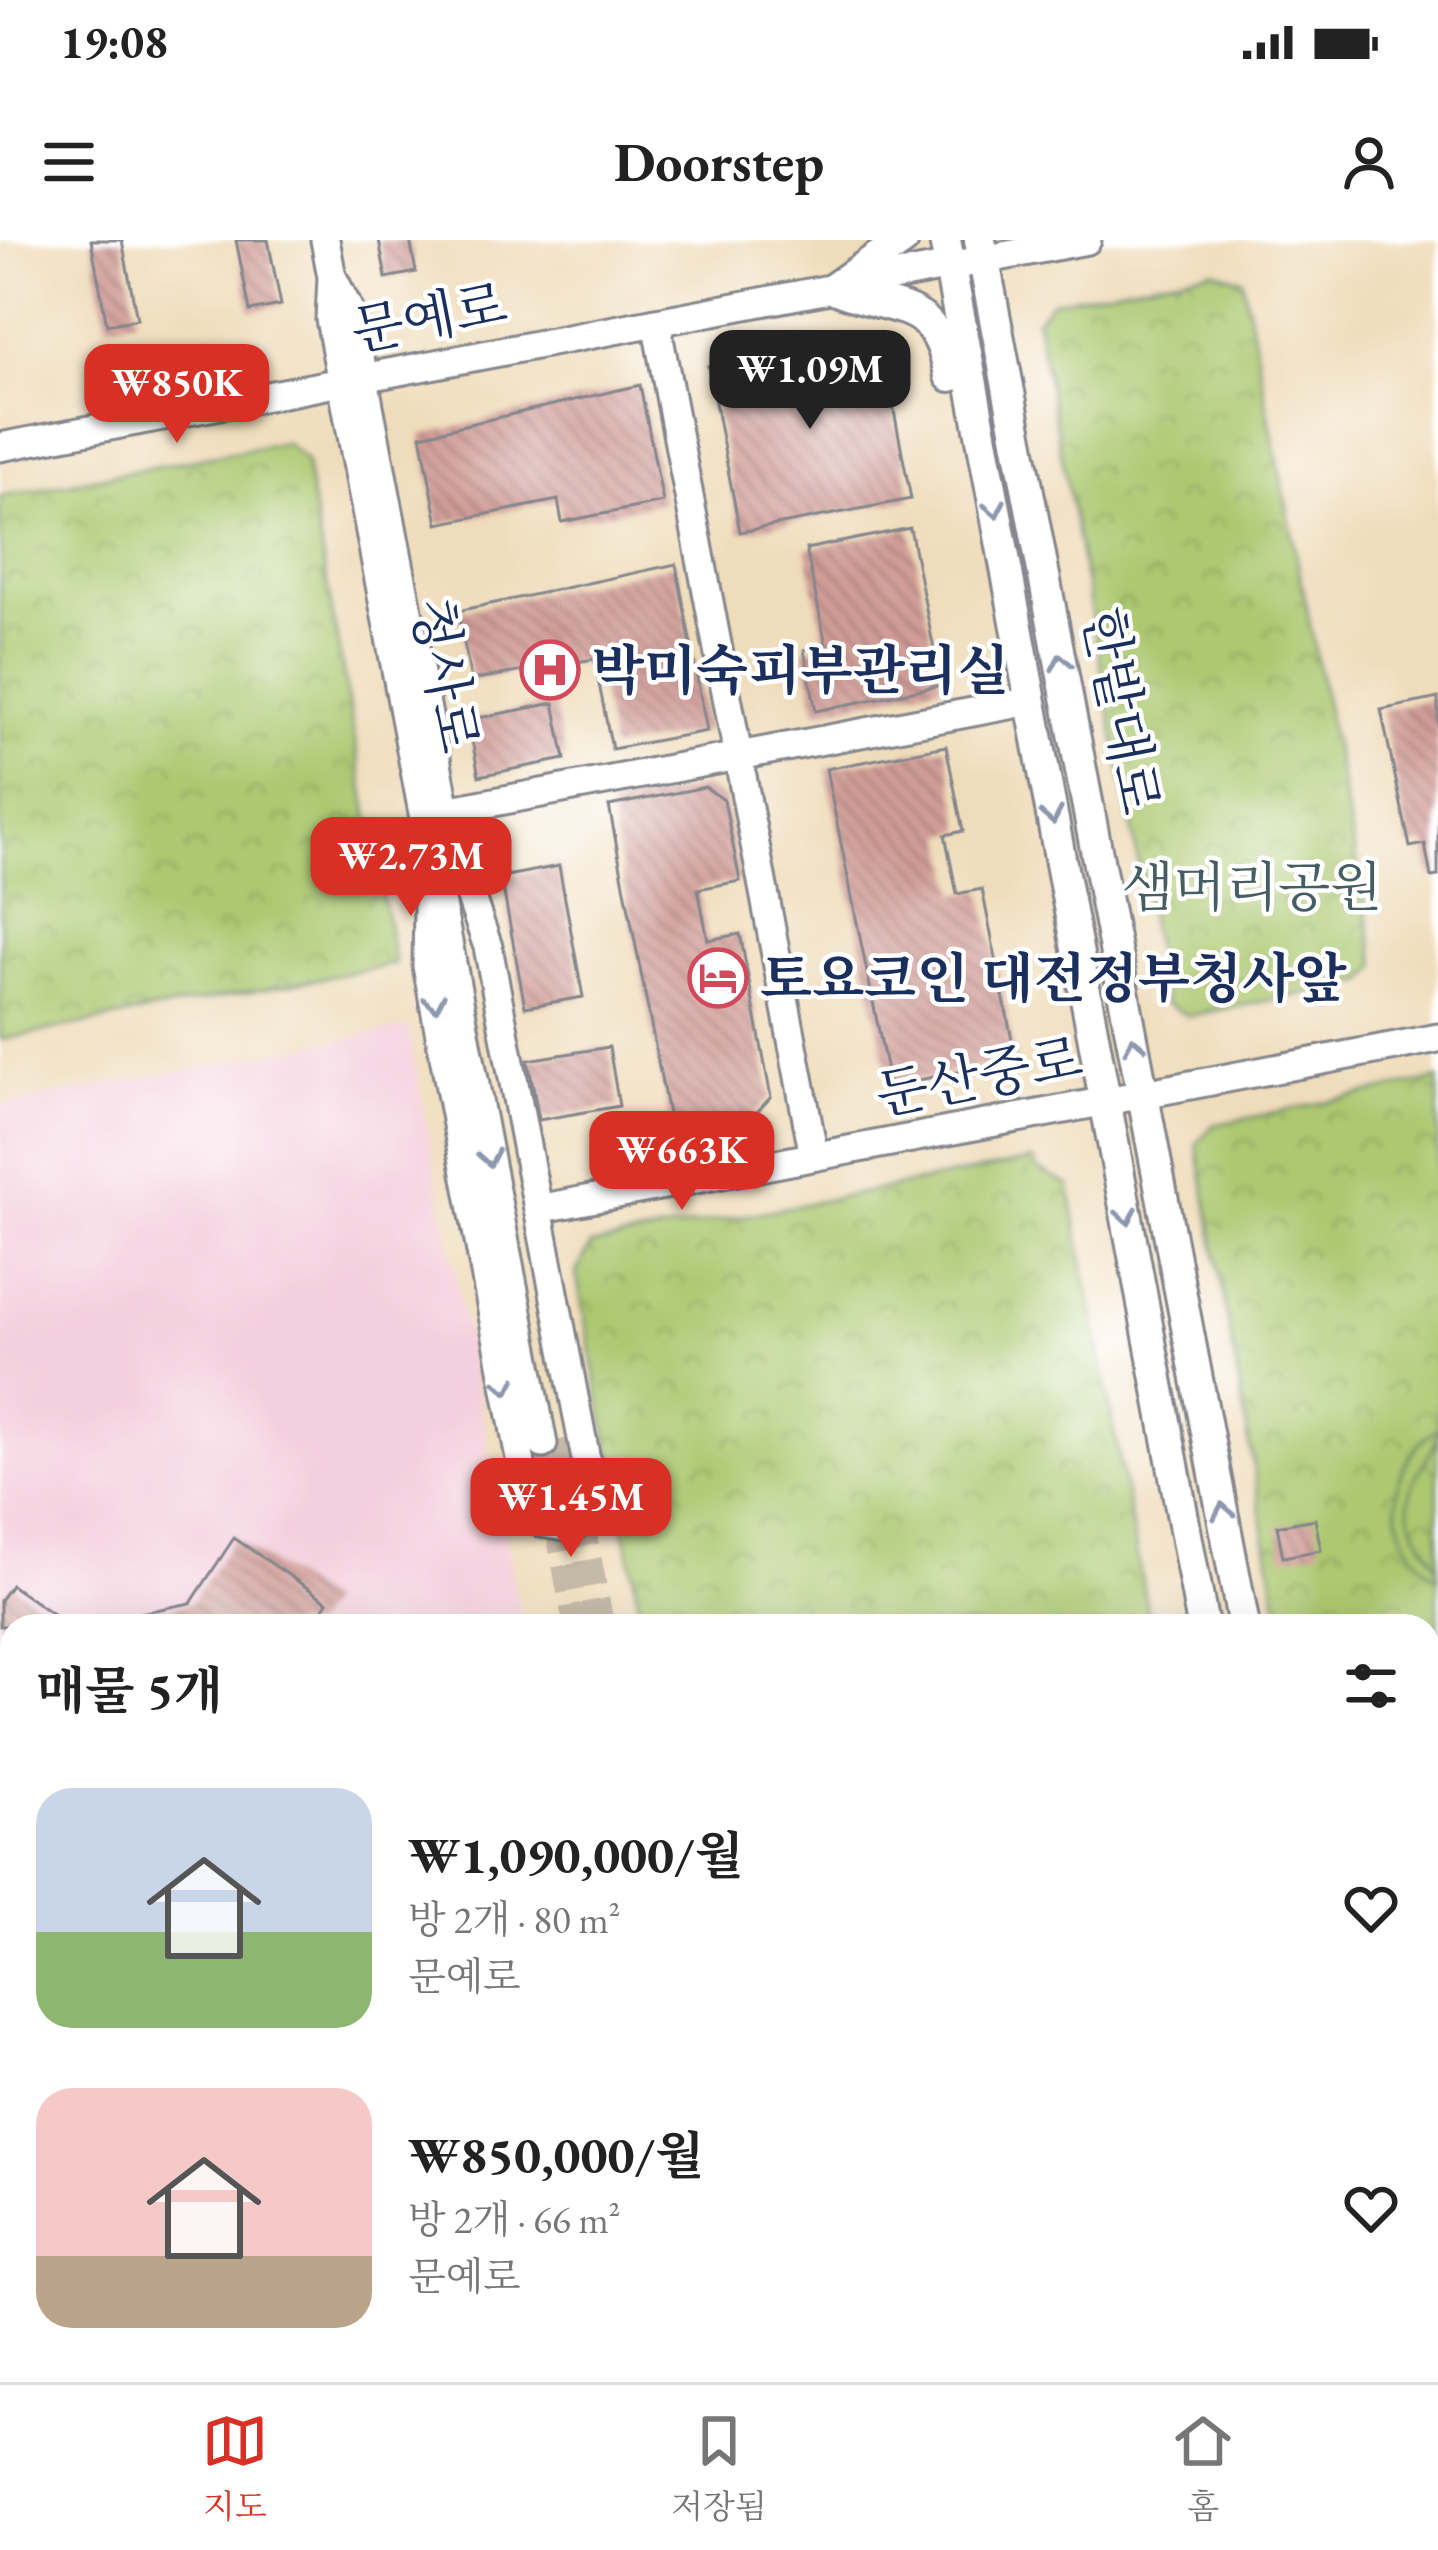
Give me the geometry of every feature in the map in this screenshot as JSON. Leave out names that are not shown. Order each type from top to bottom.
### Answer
[{"type":"main road","points":[[834,288],[903,240]]},
{"type":"main road","name":"한밭대로","points":[[982,250],[1242,1614]]},
{"type":"main road","name":"한밭대로","points":[[947,253],[1201,1614]]},
{"type":"main road","points":[[834,288],[874,305],[899,303],[925,317],[944,342],[951,378],[974,394]]},
{"type":"street","name":"청사로","points":[[325,240],[332,277],[330,320],[353,381],[446,811],[440,842]]},
{"type":"street","name":"문예로","points":[[0,447],[834,288],[947,253],[1087,240]]},
{"type":"street","points":[[656,322],[814,1156]]},
{"type":"street","name":"청사로","points":[[353,381],[554,1441]]},
{"type":"street","points":[[446,811],[1031,701]]},
{"type":"street","points":[[440,842],[488,947],[593,1496],[588,1516],[560,1530],[541,1523],[529,1506],[427,966],[440,842]]},
{"type":"street","name":"둔산중로","points":[[538,1209],[1438,1038]]},
{"type":"shaded area","points":[[408,1027],[520,1614],[0,1614],[0,1106]]},
{"type":"green space","name":"샘머리공원","points":[[1213,270],[1242,279],[1377,966],[1365,982],[1189,1016],[1165,1004],[1036,320],[1052,301]]},
{"type":"green space","points":[[285,442],[305,460],[395,964],[0,1040],[0,496]]},
{"type":"green space","points":[[1438,1079],[1438,1614],[1279,1614],[1197,1144],[1213,1125]]},
{"type":"green space","points":[[1034,1160],[1038,1169],[1069,1185],[1148,1614],[641,1614],[576,1273],[591,1245]]},
{"type":"green space","points":[[1438,1428],[1413,1485],[1409,1508],[1438,1578],[1407,1544],[1397,1502],[1407,1461]]},
{"type":"building","points":[[91,240],[122,240],[137,319],[107,325]]},
{"type":"building","points":[[236,240],[268,240],[281,305],[250,311]]},
{"type":"building","points":[[379,240],[410,240],[416,272],[386,278]]},
{"type":"building","points":[[879,333],[911,499],[740,532],[708,366]]},
{"type":"building","points":[[640,385],[663,502],[562,522],[558,500],[438,524],[421,435]]},
{"type":"building","points":[[910,528],[941,685],[816,711],[804,650],[826,645],[806,549]]},
{"type":"building","points":[[676,564],[707,731],[612,749],[594,659],[471,680],[458,611]]},
{"type":"building","points":[[1438,698],[1438,876],[1431,877],[1425,844],[1410,847],[1381,710]]},
{"type":"building","points":[[554,703],[565,759],[479,776],[468,720]]},
{"type":"building","points":[[946,746],[963,831],[945,835],[957,894],[982,889],[1016,1060],[890,1086],[826,769]]},
{"type":"building","points":[[705,787],[724,800],[740,881],[698,889],[708,940],[740,934],[771,1097],[743,1127],[673,1140],[609,806]]},
{"type":"building","points":[[559,866],[583,997],[525,1007],[501,877]]},
{"type":"building","points":[[609,1047],[619,1106],[539,1120],[528,1060]]},
{"type":"building","points":[[1315,1519],[1321,1550],[1283,1557],[1277,1526]]},
{"type":"building","points":[[234,1538],[328,1602],[320,1614],[135,1614],[191,1603]]},
{"type":"building","points":[[11,1585],[53,1614],[0,1614],[0,1600]]},
{"type":"tunnel","points":[[565,1439],[599,1614]]},
{"type":"tunnel","points":[[543,1444],[575,1614]]},
{"type":"place","name":"박미숙피부관리실","points":[[550,670]]},
{"type":"place","name":"토요코인 대전정부청사앞","points":[[718,978]]}]
